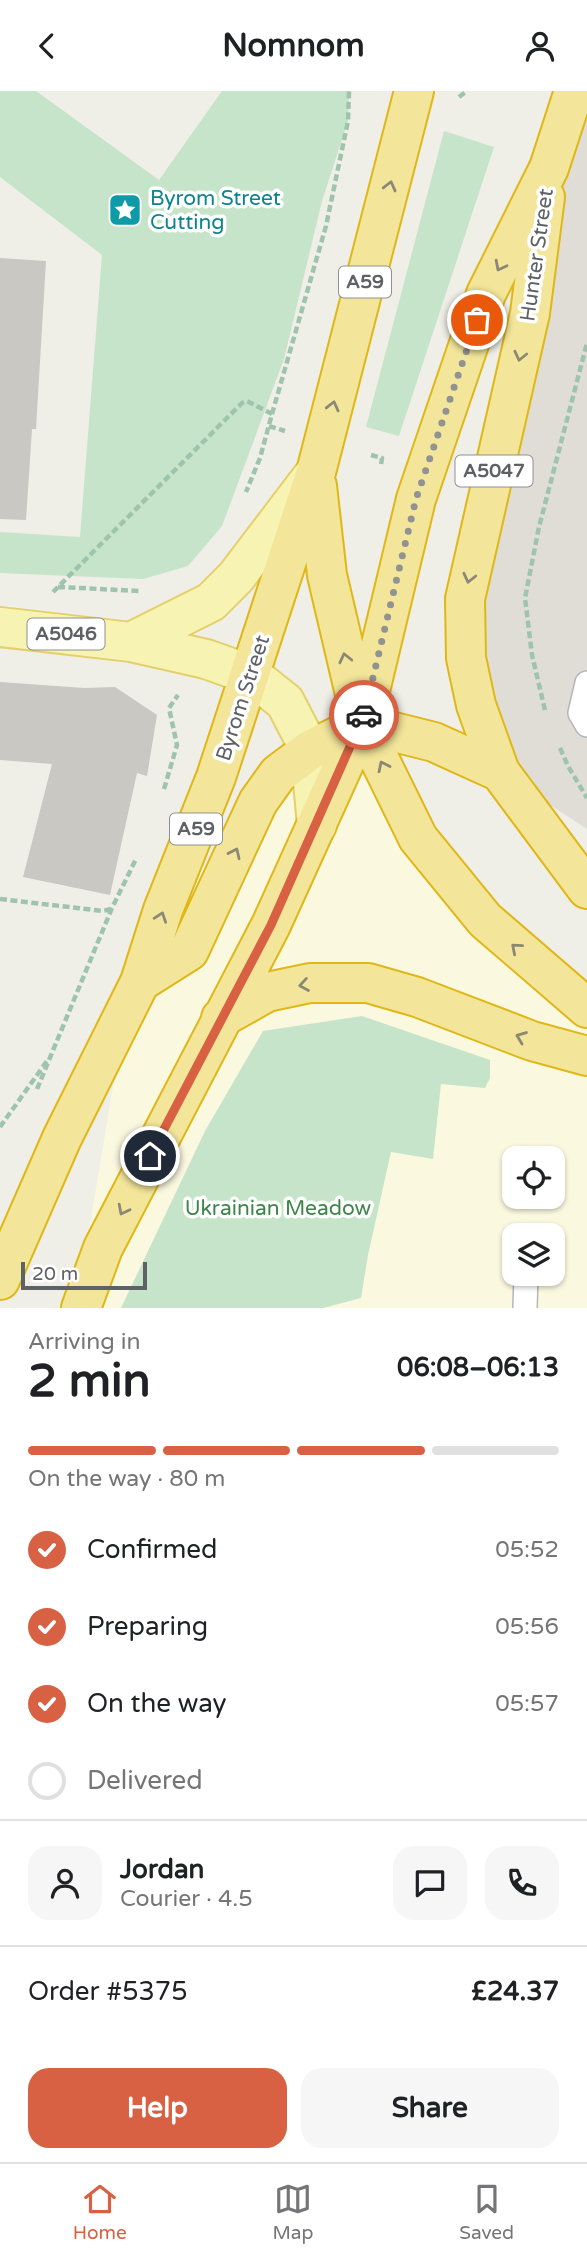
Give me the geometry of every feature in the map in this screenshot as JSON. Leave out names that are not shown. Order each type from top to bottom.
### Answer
[{"type":"highway","name":"Byrom Street","points":[[0,1280],[62,1138],[140,982],[163,910],[216,777],[316,472],[414,91]]},
{"type":"highway","points":[[81,1308],[103,1248],[271,925],[362,724],[407,533],[425,473],[486,294],[549,168],[574,91]]},
{"type":"highway","name":"Hunter Street","points":[[549,168],[530,313],[465,599],[464,629],[468,670],[476,705],[500,772],[587,889]]},
{"type":"highway","points":[[316,472],[327,575],[362,724],[418,838],[485,921],[587,1008]]},
{"type":"highway","points":[[140,982],[189,951],[258,802],[278,774],[310,750],[362,724]]},
{"type":"highway","name":"A5047","points":[[362,724],[434,742],[500,772]]},
{"type":"highway","points":[[221,1018],[267,992],[310,983],[368,983],[417,997],[532,1041],[587,1056]]},
{"type":"main road","points":[[131,642],[211,602],[236,577],[316,472]]},
{"type":"main road","name":"A5046","points":[[10,628],[131,642],[205,659],[251,675],[285,702],[310,750],[317,825]]},
{"type":"lane","points":[[587,683],[580,709],[581,717],[587,725]]},
{"type":"lane","points":[[526,1286],[526,1308]]},
{"type":"path","points":[[260,458],[326,226],[348,121],[349,91]]},
{"type":"path","points":[[459,97],[467,91]]},
{"type":"path","points":[[525,598],[539,527],[587,343]]},
{"type":"path","points":[[10,628],[58,587],[242,403],[247,401],[272,414]]},
{"type":"path","points":[[269,426],[286,431]]},
{"type":"path","points":[[58,587],[145,591]]},
{"type":"path","points":[[163,793],[177,745],[169,708],[205,659]]},
{"type":"path","points":[[33,1098],[112,908],[138,853]]},
{"type":"path","points":[[0,899],[103,911],[112,908]]},
{"type":"path","points":[[0,1127],[51,1055]]},
{"type":"shaded area","points":[[587,91],[587,829],[500,772],[466,658],[549,168]]},
{"type":"shaded area","points":[[362,724],[418,838],[587,1008],[587,1308],[76,1308],[140,924]]},
{"type":"green space","points":[[0,91],[36,91],[159,180],[222,91],[349,91],[348,121],[322,201],[284,359],[222,526],[188,566],[143,579],[0,573],[0,532],[80,537],[102,255],[0,177]]},
{"type":"green space","points":[[444,131],[494,147],[399,436],[366,427]]},
{"type":"green space","name":"Ukrainian Meadow","points":[[362,1016],[490,1060],[490,1078],[485,1088],[441,1084],[433,1159],[391,1152],[361,1298],[323,1308],[121,1308],[205,1131],[263,1031]]},
{"type":"building","points":[[0,258],[46,261],[36,429],[32,429],[26,520],[0,519]]},
{"type":"building","points":[[0,682],[84,688],[115,687],[157,715],[147,776],[137,773],[110,895],[23,877],[52,764],[0,760]]},
{"type":"way so far","points":[[364,715],[416,499],[477,320]]},
{"type":"place","name":"Byrom Street Cutting","points":[[125,210]]},
{"type":"route","points":[[150,1156],[271,925],[364,715]]}]
